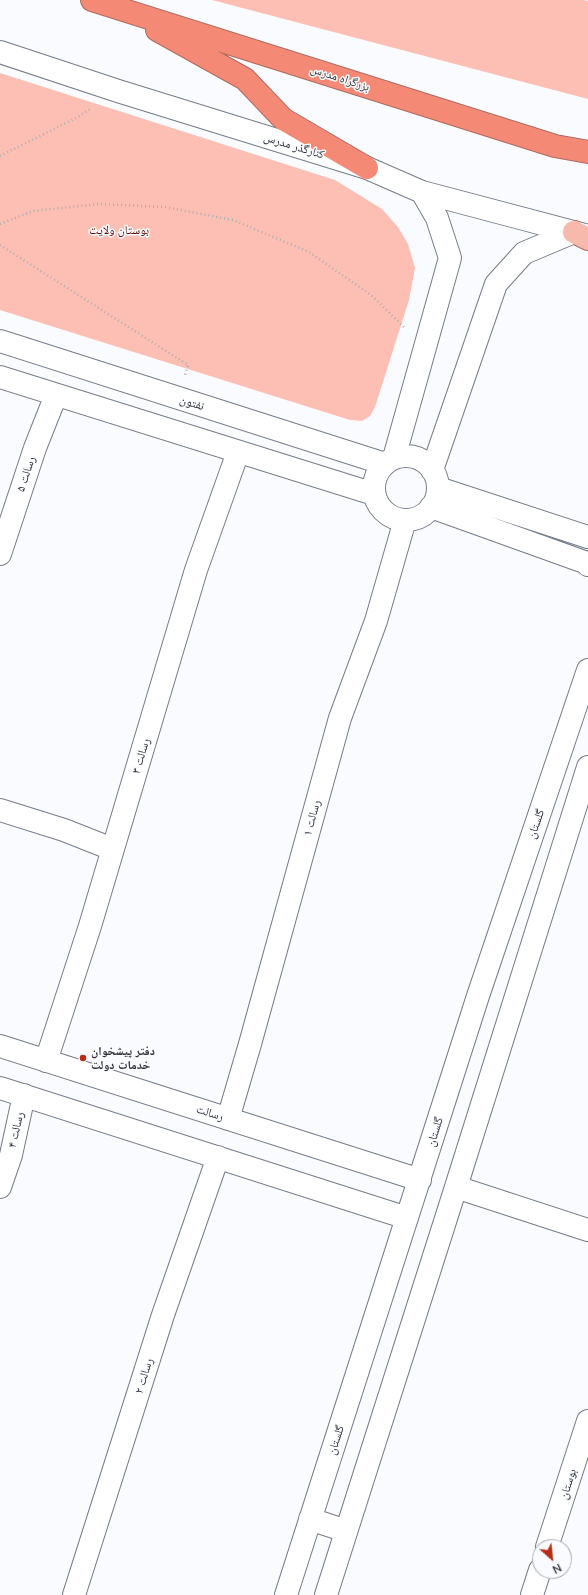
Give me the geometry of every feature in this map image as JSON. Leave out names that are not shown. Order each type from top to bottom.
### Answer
[{"type":"highway","name":"بزرگراه مدرس","points":[[92,0],[555,146],[588,152]]},
{"type":"highway","points":[[118,8],[245,79],[283,119],[367,168]]},
{"type":"street","name":"کنارگذر مدرس","points":[[0,52],[118,91],[367,168],[422,192],[583,236]]},
{"type":"street","points":[[422,192],[437,218],[450,258],[389,461],[378,473],[374,483],[374,494],[378,504],[386,513],[395,518],[405,520],[424,514],[434,488],[496,284],[524,254],[583,236]]},
{"type":"street","name":"نفتون","points":[[0,341],[178,398],[389,461]]},
{"type":"street","points":[[0,377],[374,494]]},
{"type":"street","name":"رسالت ۵","points":[[0,554],[35,448],[56,394]]},
{"type":"street","name":"رسالت ۳","points":[[46,1061],[90,926],[196,570],[238,452]]},
{"type":"street","points":[[389,461],[405,456],[416,458],[425,462],[434,488],[587,564]]},
{"type":"street","points":[[434,488],[588,537]]},
{"type":"street","name":"رسالت ۱","points":[[228,1119],[340,718],[376,621],[405,520]]},
{"type":"street","name":"گلستان","points":[[286,1595],[478,996],[588,670]]},
{"type":"street","points":[[326,1595],[588,767]]},
{"type":"street","points":[[0,810],[64,830],[112,849]]},
{"type":"street","name":"رسالت","points":[[0,1046],[420,1180]]},
{"type":"street","points":[[0,1088],[407,1218]]},
{"type":"street","name":"رسالت ۴","points":[[0,1187],[11,1156],[24,1096]]},
{"type":"street","name":"رسالت ۲","points":[[74,1595],[163,1315],[218,1157]]},
{"type":"street","points":[[456,1187],[588,1230]]},
{"type":"street","name":"بوستان","points":[[551,1539],[588,1421]]},
{"type":"street","points":[[310,1519],[346,1531]]},
{"type":"street","points":[[532,1595],[537,1579]]},
{"type":"path","points":[[0,156],[76,118],[118,91]]},
{"type":"path","points":[[0,224],[33,211],[99,204],[165,207],[233,220],[309,252],[371,295],[424,348]]},
{"type":"path","points":[[0,245],[188,365],[178,398]]},
{"type":"green space","points":[[212,0],[588,1],[588,99]]},
{"type":"green space","name":"بوستان ولایت","points":[[0,73],[335,180],[382,209],[398,227],[408,244],[415,268],[409,300],[375,407],[370,416],[362,421],[350,420],[0,310]]},
{"type":"place","name":"دفتر پیشخوان خدمات دولت","points":[[83,1058]]}]
